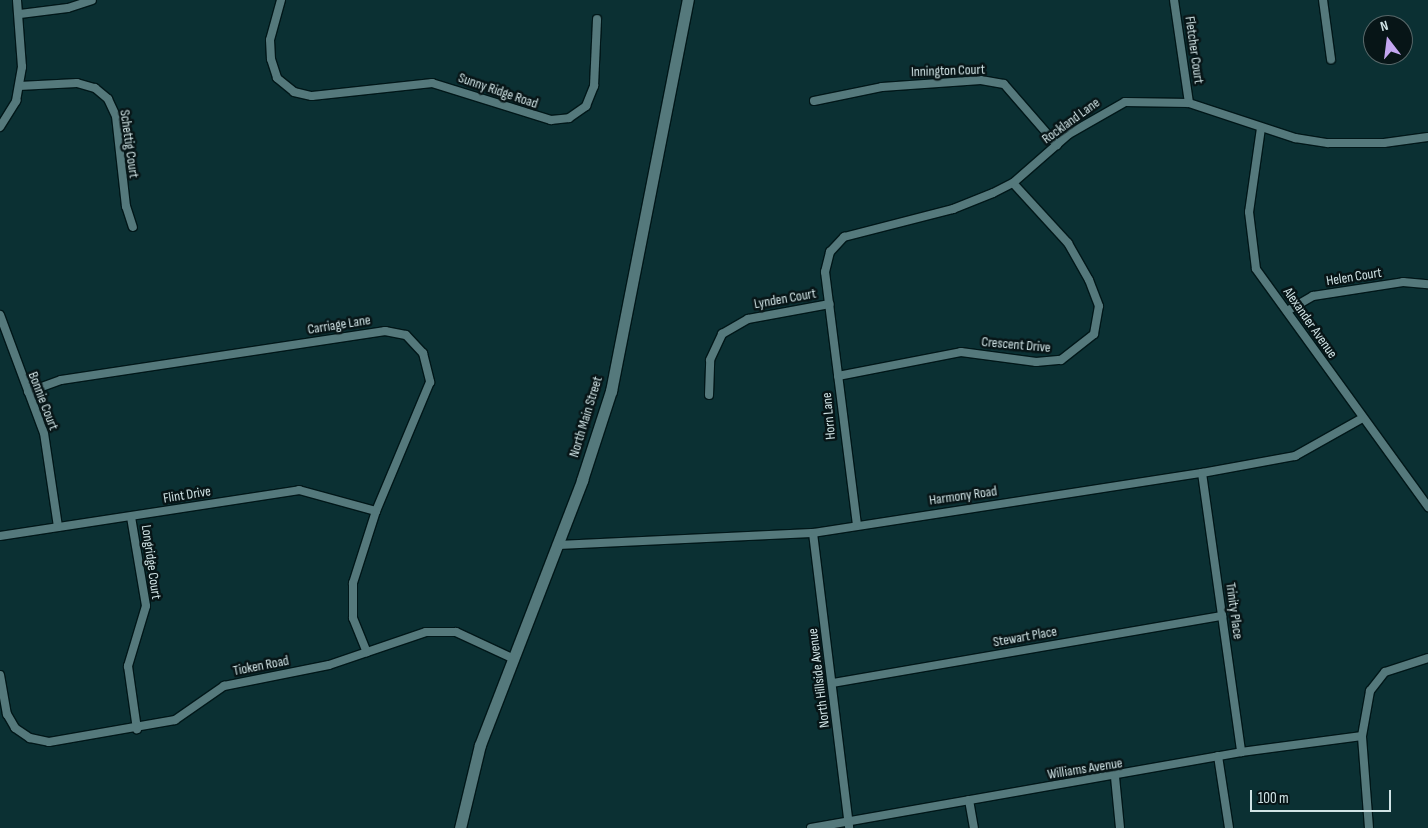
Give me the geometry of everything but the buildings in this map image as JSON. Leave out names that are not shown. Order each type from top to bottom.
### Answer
[{"type":"main road","name":"North Main Street","points":[[460,828],[469,779],[512,658],[557,545],[611,391],[688,0]]},
{"type":"street","points":[[0,127],[19,86],[20,14],[17,0]]},
{"type":"street","points":[[20,14],[68,8],[92,0]]},
{"type":"street","name":"Sunny Ridge Road","points":[[282,0],[270,40],[271,59],[277,78],[294,92],[312,96],[432,84],[551,120],[569,118],[586,106],[594,86],[597,19]]},
{"type":"street","name":"Fletcher Court","points":[[1174,0],[1189,103]]},
{"type":"street","points":[[1323,0],[1330,59]]},
{"type":"street","name":"Innington Court","points":[[814,101],[882,88],[981,80],[1004,84],[1057,145]]},
{"type":"street","name":"Schettig Court","points":[[19,86],[77,83],[95,88],[108,99],[116,116],[126,206],[133,227]]},
{"type":"street","name":"Rockland Lane","points":[[830,304],[825,272],[830,252],[844,237],[953,210],[1013,183],[1057,145],[1104,110],[1125,102],[1189,103],[1261,128],[1328,143],[1384,143],[1428,137]]},
{"type":"street","name":"Alexander Avenue","points":[[1261,128],[1250,239],[1256,269],[1361,419],[1428,507]]},
{"type":"street","name":"Crescent Drive","points":[[838,376],[961,352],[1036,362],[1061,360],[1094,334],[1099,306],[1089,280],[1068,243],[1013,183]]},
{"type":"street","name":"Helen Court","points":[[1287,312],[1312,296],[1403,282],[1428,284]]},
{"type":"street","name":"Horn Lane","points":[[830,304],[857,525]]},
{"type":"street","name":"Lynden Court","points":[[709,395],[710,360],[722,334],[748,319],[830,304]]},
{"type":"street","name":"Bonnie Court","points":[[0,315],[44,433],[58,527]]},
{"type":"street","name":"Carriage Lane","points":[[28,392],[61,380],[385,331],[406,335],[423,353],[430,382],[376,510],[352,583],[352,618],[367,652]]},
{"type":"street","name":"Harmony Road","points":[[557,545],[813,532],[1202,473],[1295,456],[1361,419]]},
{"type":"street","name":"Trinity Place","points":[[1202,473],[1241,752]]},
{"type":"street","name":"Flint Drive","points":[[0,536],[299,490],[376,510]]},
{"type":"street","name":"Longridge Court","points":[[131,517],[146,606],[128,666],[137,728]]},
{"type":"street","name":"North Hillside Avenue","points":[[813,532],[849,824]]},
{"type":"street","name":"Stewart Place","points":[[833,683],[1222,616]]},
{"type":"street","name":"Tioken Road","points":[[0,675],[7,714],[15,728],[30,738],[49,742],[175,720],[224,686],[329,665],[426,632],[456,632],[512,658]]},
{"type":"street","points":[[1369,828],[1362,736],[1370,691],[1385,672],[1404,663],[1428,658]]},
{"type":"street","name":"Williams Avenue","points":[[811,828],[849,824],[969,800],[1115,777],[1241,752],[1362,736]]},
{"type":"street","points":[[1218,756],[1229,828]]},
{"type":"street","points":[[1115,777],[1120,828]]},
{"type":"street","points":[[969,800],[974,828]]}]
